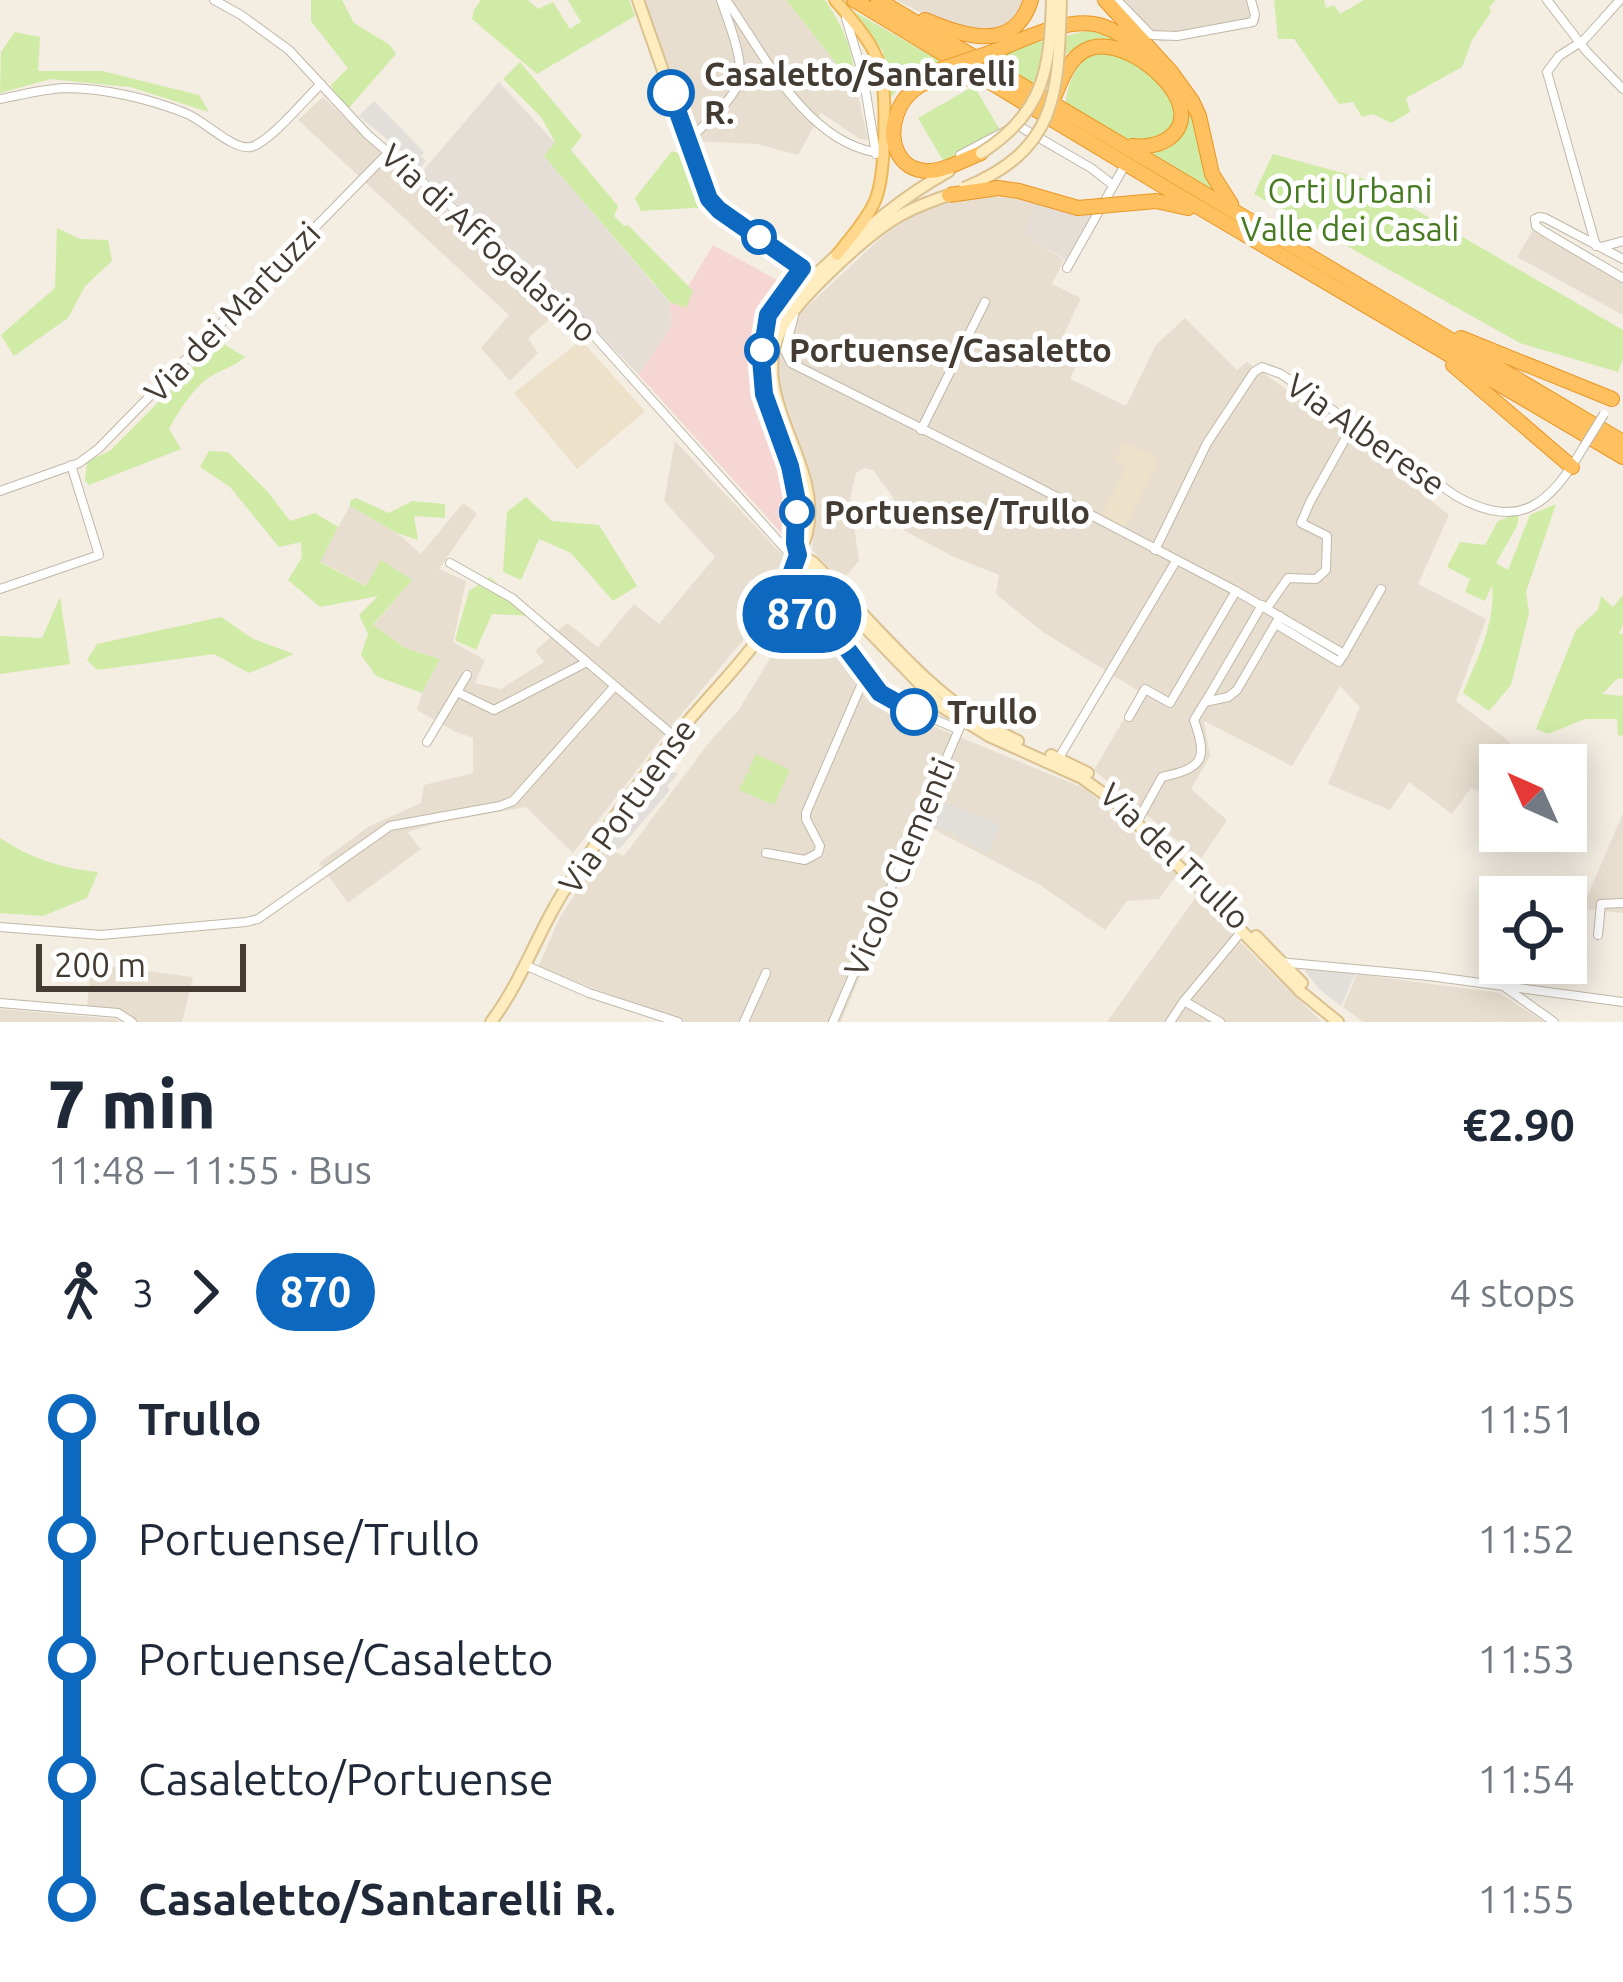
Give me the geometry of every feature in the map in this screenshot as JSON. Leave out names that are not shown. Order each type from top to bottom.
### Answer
[{"type":"highway","points":[[880,2],[956,33],[981,37],[1016,26],[1031,0]]},
{"type":"highway","points":[[1105,0],[1192,100],[1212,174],[1243,216]]},
{"type":"highway","points":[[843,2],[1623,442]]},
{"type":"highway","points":[[880,2],[1243,216],[1623,457]]},
{"type":"highway","points":[[883,123],[907,84],[1068,25],[1106,27],[1152,53]]},
{"type":"highway","points":[[1054,97],[1079,54],[1093,47],[1109,47],[1133,56],[1161,77],[1180,109],[1177,129],[1160,145],[1120,144]]},
{"type":"highway","points":[[981,153],[932,171],[919,169],[907,163],[896,146],[893,123],[898,108],[914,89],[935,78],[951,75],[999,87]]},
{"type":"highway","points":[[949,195],[998,188],[1078,208],[1167,202],[1219,218]]},
{"type":"highway","points":[[1430,335],[1490,348],[1618,402]]},
{"type":"highway","points":[[1430,335],[1572,467]]},
{"type":"main road","points":[[638,0],[712,203],[802,268],[768,315],[762,349]]},
{"type":"main road","name":"Via Portuense","points":[[798,555],[793,478],[762,389],[762,349],[769,331],[781,311],[837,255],[888,217],[992,176],[1016,159],[1037,133],[1054,97],[1060,60],[1057,0]]},
{"type":"main road","name":"Via Portuense","points":[[491,1022],[527,966],[571,880],[781,602],[807,535],[808,504],[776,400],[772,374],[778,335],[800,303],[909,194],[1015,128],[1039,92],[1050,56],[1057,0]]},
{"type":"main road","points":[[837,255],[872,208],[883,164],[882,74],[878,58],[843,2]]},
{"type":"main road","points":[[807,535],[812,568]]},
{"type":"main road","name":"Via del Trullo","points":[[798,555],[942,707],[989,736],[1056,761],[1139,819],[1276,962]]},
{"type":"main road","name":"Via Portuense","points":[[781,602],[812,568]]},
{"type":"main road","name":"Via del Trullo","points":[[896,654],[941,693],[962,721]]},
{"type":"main road","name":"Via del Trullo","points":[[1206,890],[1338,1022]]},
{"type":"main road","name":"Via del Trullo","points":[[1318,1002],[1350,1022]]},
{"type":"street","name":"Via di Affogalasino","points":[[214,0],[284,46],[388,153],[570,309],[786,550],[798,555]]},
{"type":"street","points":[[687,142],[739,81],[724,0]]},
{"type":"street","points":[[724,0],[804,110],[841,137],[874,152]]},
{"type":"street","points":[[1118,0],[1151,35],[1167,36],[1253,22],[1251,0]]},
{"type":"street","points":[[1547,0],[1623,89]]},
{"type":"street","points":[[1598,247],[1547,74],[1557,58],[1580,43],[1620,0]]},
{"type":"street","points":[[843,2],[872,117],[874,152],[883,164]]},
{"type":"street","points":[[0,99],[64,88],[124,97],[186,113],[247,148],[267,136],[321,84]]},
{"type":"street","points":[[947,162],[1017,125],[1113,185]]},
{"type":"street","name":"Via dei Martuzzi","points":[[0,491],[71,465],[98,449],[388,153]]},
{"type":"street","points":[[1067,268],[1126,163]]},
{"type":"street","points":[[1623,259],[1545,218],[1535,219],[1543,232],[1623,278]]},
{"type":"street","points":[[1598,247],[1623,241]]},
{"type":"street","points":[[921,430],[985,302]]},
{"type":"street","points":[[800,303],[787,338],[789,362],[1236,591],[1278,620],[1344,654],[1381,589]]},
{"type":"street","name":"Via Alberese","points":[[1155,550],[1208,443],[1259,368],[1281,374],[1449,492],[1486,510],[1511,511],[1540,503],[1554,492],[1604,414],[1618,402]]},
{"type":"street","points":[[1139,819],[1162,777],[1198,763],[1203,747],[1194,720],[1265,607],[1288,578],[1316,579],[1326,570],[1327,536],[1301,524],[1353,425]]},
{"type":"street","points":[[0,589],[99,555],[71,465]]},
{"type":"street","points":[[1056,761],[1176,561]]},
{"type":"street","points":[[450,563],[512,598],[675,737]]},
{"type":"street","points":[[1129,717],[1145,689],[1169,703],[1236,591]]},
{"type":"street","name":"Via del Trullo","points":[[781,602],[835,632],[886,698],[937,721],[962,721]]},
{"type":"street","points":[[1205,702],[1237,690],[1278,620]]},
{"type":"street","points":[[457,692],[494,710],[586,662]]},
{"type":"street","points":[[766,853],[805,860],[818,853],[818,840],[806,815],[866,674]]},
{"type":"street","points":[[427,742],[467,675]]},
{"type":"street","points":[[0,927],[100,935],[258,919],[390,826],[513,801],[614,687]]},
{"type":"street","points":[[937,721],[942,707]]},
{"type":"street","name":"Vicolo Clementi","points":[[833,1022],[962,721]]},
{"type":"street","points":[[1598,935],[1600,904],[1623,903]]},
{"type":"street","points":[[1170,1022],[1242,931]]},
{"type":"street","points":[[1276,962],[1623,1002]]},
{"type":"street","points":[[527,966],[589,993],[678,1022]]},
{"type":"street","points":[[744,1022],[766,973]]},
{"type":"street","points":[[1504,986],[1540,1018],[1554,1022]]},
{"type":"street","points":[[1184,1001],[1220,1022]]},
{"type":"street","points":[[0,1003],[118,1013],[132,1022]]},
{"type":"shaded area","points":[[642,0],[786,0],[855,82],[868,140],[821,113],[798,155],[757,144],[692,141]]},
{"type":"shaded area","points":[[896,0],[1026,0],[1012,23],[981,34]]},
{"type":"shaded area","points":[[1121,0],[1254,0],[1260,23],[1161,42]]},
{"type":"shaded area","points":[[499,82],[555,143],[544,156],[670,303],[672,325],[639,375],[549,282],[421,173]]},
{"type":"shaded area","points":[[323,97],[392,164],[560,310],[528,338],[538,353],[510,381],[481,348],[509,315],[298,120]]},
{"type":"shaded area","points":[[374,101],[424,152],[421,156],[426,161],[421,167],[359,116]]},
{"type":"shaded area","points":[[953,199],[1036,200],[1026,235],[1064,260],[1052,284],[1081,298],[1064,334],[1086,345],[1070,379],[1126,406],[1156,345],[1185,318],[1237,370],[1247,362],[1331,420],[1449,515],[1418,584],[1486,619],[1456,701],[1511,743],[1479,744],[1479,791],[1471,788],[1452,814],[1409,782],[1390,810],[1328,784],[1360,707],[1340,686],[1292,766],[1204,721],[1210,756],[1191,789],[1227,820],[1200,860],[1094,770],[1140,692],[1043,632],[996,594],[999,575],[905,531],[893,497],[873,470],[856,473],[850,498],[859,561],[842,580],[812,550],[811,475],[779,383],[780,357],[796,317],[884,235],[913,215]]},
{"type":"shaded area","points":[[1036,200],[1092,213],[1066,260],[1025,235]]},
{"type":"shaded area","points":[[1533,230],[1623,282],[1623,315],[1517,257]]},
{"type":"shaded area","points":[[713,245],[781,282],[755,333],[750,370],[787,482],[786,538],[639,375],[672,325],[670,303],[682,297]]},
{"type":"shaded area","points":[[581,340],[645,411],[577,469],[514,393]]},
{"type":"shaded area","points":[[675,441],[788,561],[762,617],[573,853],[526,807],[442,822],[407,832],[421,849],[348,903],[319,863],[368,827],[421,803],[424,785],[473,773],[473,738],[417,710],[440,659],[405,648],[373,626],[412,580],[367,586],[319,561],[350,506],[397,533],[421,554],[463,503],[477,514],[439,569],[466,581],[453,642],[485,660],[475,683],[501,689],[544,662],[535,651],[567,623],[598,647],[634,604],[659,624],[715,557],[664,501]]},
{"type":"shaded area","points":[[1124,442],[1159,459],[1125,527],[1100,518],[1127,466],[1115,459]]},
{"type":"shaded area","points":[[797,615],[835,637],[876,700],[886,707],[1086,789],[1177,874],[1159,899],[1127,901],[1105,930],[1040,885],[924,824],[841,1022],[685,1022],[538,968],[559,919],[605,848],[624,856],[738,711]]},
{"type":"shaded area","points":[[663,769],[678,774],[667,786],[670,790],[621,847],[605,848]]},
{"type":"shaded area","points":[[932,797],[1000,825],[987,854],[952,832],[922,823]]},
{"type":"shaded area","points":[[1623,813],[1623,913],[1587,909],[1587,897]]},
{"type":"shaded area","points":[[1196,897],[1267,969],[1322,1022],[1107,1022]]},
{"type":"shaded area","points":[[91,964],[193,977],[182,1022],[137,1022],[127,1012],[87,1007]]},
{"type":"shaded area","points":[[1307,969],[1356,972],[1341,1006],[1319,989]]},
{"type":"shaded area","points":[[1357,974],[1499,993],[1544,1022],[1363,1022],[1343,1007]]},
{"type":"shaded area","points":[[0,1009],[115,1019],[120,1022],[0,1022]]},
{"type":"green space","points":[[311,0],[342,0],[354,23],[390,45],[396,54],[347,110],[331,85],[348,68],[311,21]]},
{"type":"green space","points":[[481,0],[528,0],[538,9],[553,2],[570,29],[581,22],[568,0],[629,0],[635,16],[537,74],[472,19]]},
{"type":"green space","points":[[786,0],[825,0],[846,39],[855,82],[841,69]]},
{"type":"green space","points":[[1274,0],[1324,0],[1326,8],[1334,5],[1340,14],[1364,0],[1496,0],[1462,67],[1406,98],[1410,112],[1391,123],[1373,114],[1362,117],[1353,102],[1339,104],[1294,39],[1278,39]]},
{"type":"green space","points":[[846,7],[944,63],[913,72],[889,99],[883,51]]},
{"type":"green space","points":[[1096,29],[1139,50],[1172,81],[1202,136],[1221,199],[1148,153],[1175,144],[1186,128],[1184,108],[1172,86],[1131,51],[1106,43],[1084,44],[1031,84],[987,60],[1029,44]]},
{"type":"green space","points":[[15,32],[40,37],[38,71],[102,71],[199,95],[209,112],[130,87],[51,79],[0,93],[1,52]]},
{"type":"green space","points":[[1095,51],[1136,63],[1157,80],[1178,117],[1172,134],[1138,143],[1113,135],[1065,105],[1074,74]]},
{"type":"green space","points":[[520,62],[582,136],[571,150],[618,206],[614,216],[693,291],[686,308],[670,302],[544,156],[555,142],[541,117],[503,79]]},
{"type":"green space","points":[[974,86],[1000,130],[944,162],[918,118]]},
{"type":"green space","points":[[672,151],[686,156],[710,207],[641,211],[635,198]]},
{"type":"green space","name":"Orti Urbani Valle dei Casali","points":[[1273,154],[1361,178],[1623,330],[1618,372],[1520,343],[1254,194]]},
{"type":"green space","points":[[57,228],[80,239],[108,240],[112,261],[85,286],[68,318],[14,356],[1,335],[55,288]]},
{"type":"green space","points":[[219,341],[245,357],[208,378],[181,408],[169,429],[181,449],[89,485],[87,462],[111,450]]},
{"type":"green space","points":[[209,451],[228,452],[290,521],[315,513],[338,527],[320,562],[366,586],[381,560],[412,580],[373,625],[405,648],[440,659],[422,693],[376,676],[361,655],[368,634],[359,615],[378,596],[320,607],[288,580],[302,557],[301,542],[279,547],[230,487],[200,467]]},
{"type":"green space","points":[[526,497],[552,521],[599,525],[637,586],[613,601],[571,553],[539,539],[521,580],[503,572],[507,512]]},
{"type":"green space","points":[[356,498],[389,513],[412,501],[445,504],[445,518],[414,516],[418,540],[350,506]]},
{"type":"green space","points":[[1556,504],[1526,592],[1529,613],[1511,685],[1489,711],[1463,693],[1488,627],[1492,585],[1485,601],[1465,592],[1470,579],[1447,567],[1460,542],[1485,545],[1498,521],[1519,513],[1517,526],[1496,563],[1508,570],[1530,515]]},
{"type":"green space","points":[[490,577],[532,616],[492,614],[476,650],[455,640],[469,591]]},
{"type":"green space","points":[[1623,595],[1619,634],[1623,634],[1623,679],[1618,678],[1602,694],[1623,696],[1623,735],[1618,736],[1617,719],[1585,719],[1548,734],[1536,729],[1576,630],[1598,610],[1601,596],[1613,607]]},
{"type":"green space","points":[[60,597],[70,664],[0,674],[0,636],[42,638]]},
{"type":"green space","points":[[221,617],[253,639],[294,654],[249,673],[214,654],[97,670],[87,660],[97,644]]},
{"type":"green space","points":[[756,754],[790,770],[774,805],[739,790],[747,773],[755,775],[748,771]]},
{"type":"green space","points":[[0,838],[47,861],[98,872],[87,898],[43,916],[0,913]]},
{"type":"bus line","name":"870","points":[[671,93],[709,199],[802,268],[768,315],[761,359],[764,394],[796,496],[798,555],[781,602],[833,630],[880,693],[914,712]]},
{"type":"place","name":"Casaletto/Santarelli R.","points":[[671,93]]},
{"type":"place","name":"Portuense/Casaletto","points":[[762,350]]},
{"type":"place","name":"Portuense/Trullo","points":[[797,512]]},
{"type":"place","name":"Trullo","points":[[914,712]]}]
